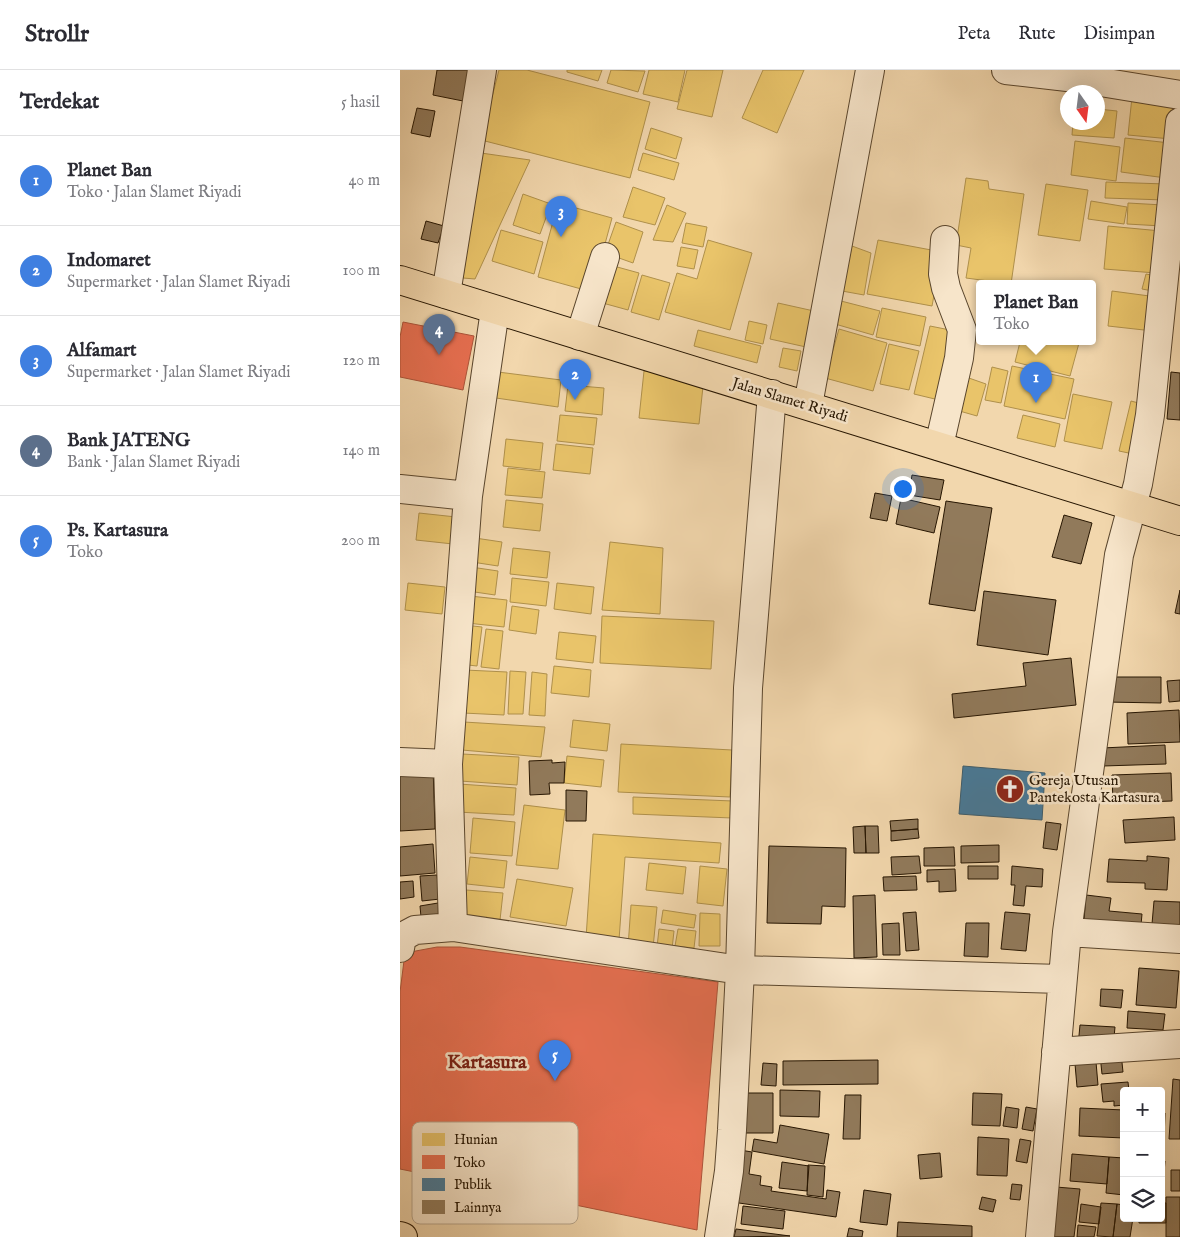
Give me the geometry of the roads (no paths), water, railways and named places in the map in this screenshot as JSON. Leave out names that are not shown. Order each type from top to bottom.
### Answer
[{"type":"main road","name":"Jalan Slamet Riyadi","points":[[400,280],[1180,520]]},
{"type":"street","points":[[446,294],[482,70]]},
{"type":"street","points":[[808,405],[870,70]]},
{"type":"street","points":[[1006,70],[1076,74],[1180,95]]},
{"type":"street","points":[[1040,1237],[1067,932],[1119,555],[1144,457],[1150,415],[1180,122]]},
{"type":"street","points":[[939,446],[962,338],[962,330],[944,281],[945,240]]},
{"type":"street","points":[[580,336],[605,258]]},
{"type":"street","points":[[453,927],[448,764],[468,496],[494,310]]},
{"type":"street","points":[[719,1237],[729,1171],[740,970],[748,688],[772,394]]},
{"type":"street","points":[[400,490],[468,496]]},
{"type":"street","points":[[400,762],[448,764]]},
{"type":"street","points":[[400,948],[402,937],[415,930],[453,927],[740,970],[1062,980]]},
{"type":"street","points":[[1067,932],[1180,939]]},
{"type":"street","points":[[1056,1052],[1180,1044]]},
{"type":"place","name":"Alfamart","points":[[561,237]]},
{"type":"place","name":"Bank JATENG","points":[[439,355]]},
{"type":"place","name":"Indomaret","points":[[575,400]]},
{"type":"place","name":"Planet Ban","points":[[1036,403]]},
{"type":"place","name":"Gereja Utusan Pantekosta Kartasura","points":[[1010,789]]},
{"type":"place","name":"Ps. Kartasura","points":[[555,1081]]},
{"type":"district","name":"Kartasura","points":[[487,1062]]}]
